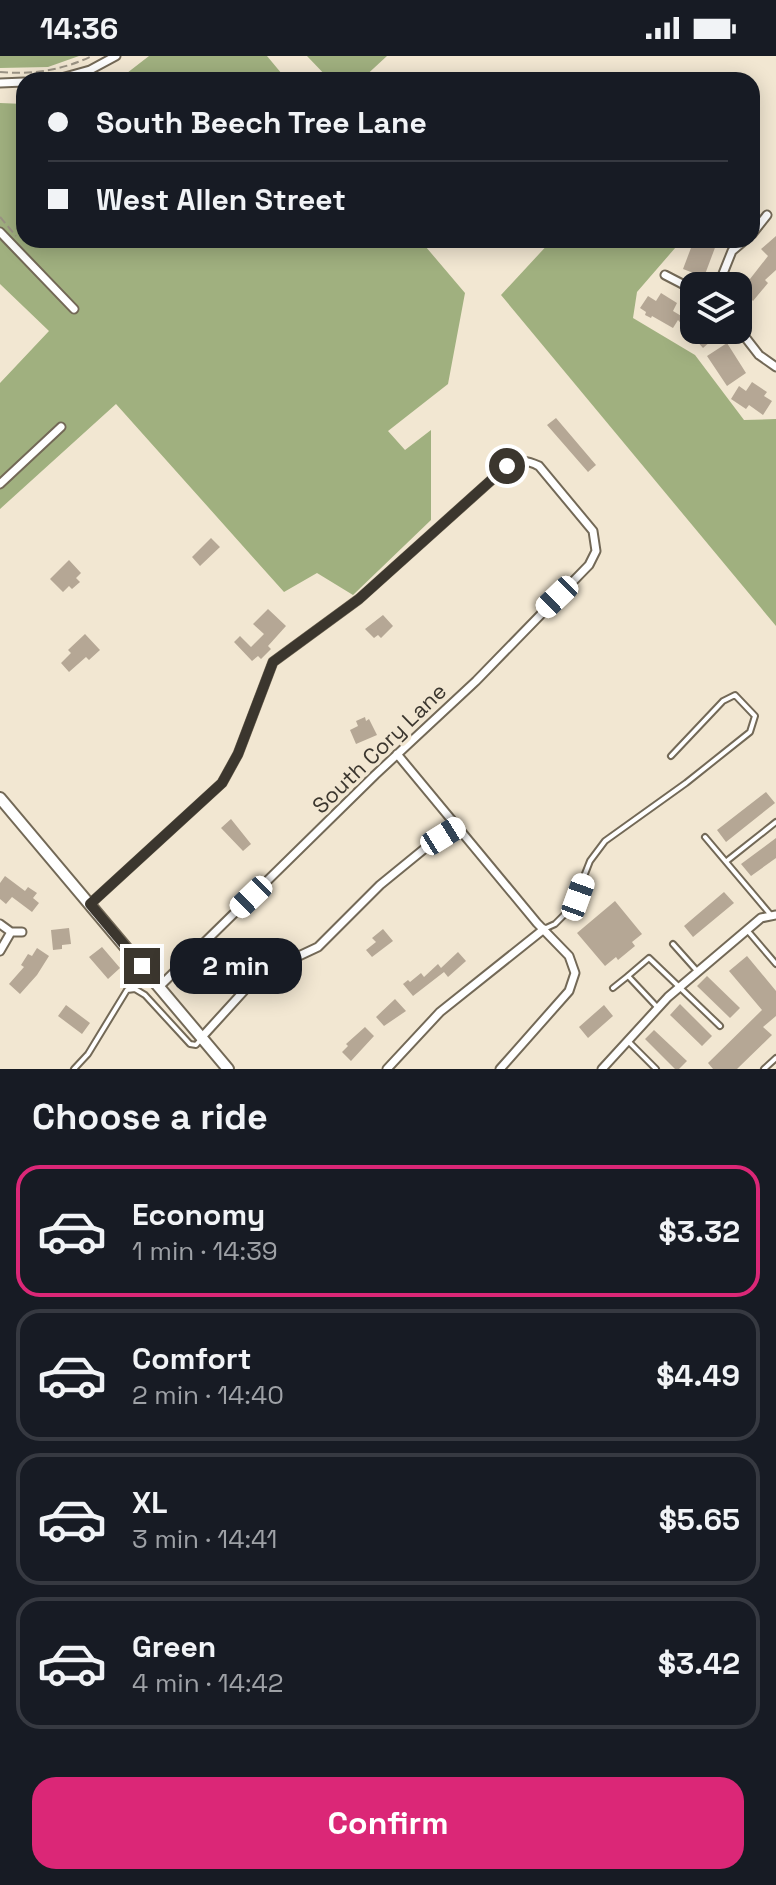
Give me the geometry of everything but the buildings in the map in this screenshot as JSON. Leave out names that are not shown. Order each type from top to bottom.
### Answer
[{"type":"street","points":[[83,72],[116,56]]},
{"type":"street","points":[[760,224],[767,215]]},
{"type":"street","points":[[0,232],[74,309]]},
{"type":"street","points":[[724,272],[736,248]]},
{"type":"street","points":[[665,275],[680,283]]},
{"type":"street","points":[[750,344],[759,355],[776,367]]},
{"type":"street","points":[[0,484],[61,427]]},
{"type":"street","name":"South Cory Lane","points":[[90,904],[222,783],[238,754],[273,662],[359,599],[507,466],[520,461],[539,466],[588,524],[596,538],[596,551],[585,570],[470,687],[397,754],[160,986]]},
{"type":"street","points":[[397,754],[569,956],[575,973],[569,991],[500,1069]]},
{"type":"street","points":[[0,798],[228,1069]]},
{"type":"street","points":[[202,1037],[253,981],[318,947],[380,885],[429,845],[458,827]]},
{"type":"street","points":[[602,1069],[678,988],[747,930],[773,915]]},
{"type":"street","points":[[0,924],[11,932],[22,932]]},
{"type":"street","points":[[387,1069],[440,1012],[544,929]]},
{"type":"street","points":[[0,951],[11,932]]},
{"type":"lane","points":[[544,929],[555,924],[572,907],[590,861],[605,841],[750,732],[755,716],[735,695],[723,701],[671,756]]},
{"type":"lane","points":[[727,861],[776,822]]},
{"type":"lane","points":[[705,837],[773,915]]},
{"type":"lane","points":[[747,930],[776,964]]},
{"type":"lane","points":[[673,944],[698,972]]},
{"type":"lane","points":[[613,988],[649,958],[720,1026]]},
{"type":"lane","points":[[628,976],[658,1008]]},
{"type":"lane","points":[[74,1069],[88,1054],[127,990],[135,989],[145,995],[190,1044],[196,1045],[202,1037]]},
{"type":"lane","points":[[628,1041],[656,1069]]},
{"type":"lane","points":[[764,1069],[776,1058]]},
{"type":"path","points":[[0,72],[58,69],[92,56]]},
{"type":"green space","points":[[0,56],[79,56],[48,67],[0,68]]},
{"type":"green space","points":[[149,56],[267,56],[280,72],[128,72]]},
{"type":"green space","points":[[307,56],[387,56],[370,72],[322,72]]},
{"type":"green space","points":[[0,103],[16,104],[16,248],[427,248],[465,293],[448,384],[388,431],[405,450],[431,430],[431,520],[353,595],[317,573],[284,592],[116,404],[0,509],[0,383],[49,331],[0,284]]},
{"type":"green space","points":[[545,248],[675,248],[637,292],[633,318],[695,355],[744,420],[776,419],[776,626],[501,295]]},
{"type":"route","points":[[142,966],[90,904],[222,783],[238,754],[273,662],[359,599],[507,466]]}]
